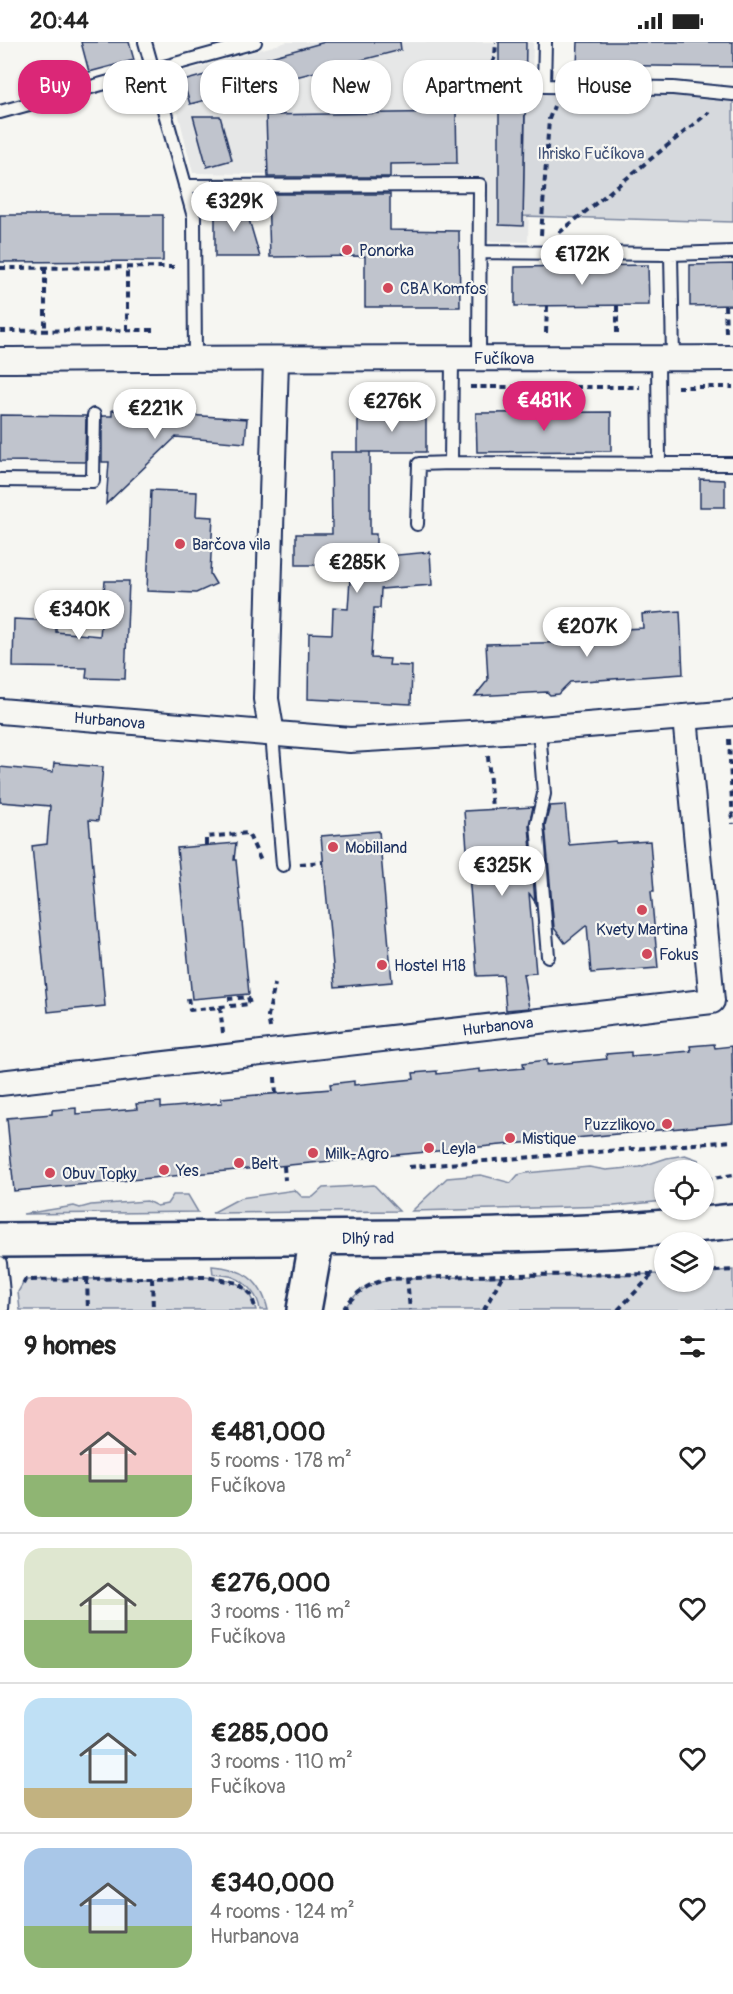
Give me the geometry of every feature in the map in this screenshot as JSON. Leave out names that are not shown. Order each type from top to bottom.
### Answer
[{"type":"street","name":"Fučíkova","points":[[0,360],[733,358]]},
{"type":"street","points":[[272,734],[266,699],[276,360]]},
{"type":"street","name":"Hurbanova","points":[[0,711],[350,740],[538,729],[730,714]]},
{"type":"street","name":"Hurbanova","points":[[0,1083],[712,1000],[685,717]]},
{"type":"street","name":"Dlhý rad","points":[[0,1240],[530,1235],[638,1230],[733,1221]]},
{"type":"street","points":[[304,1310],[317,1238]]},
{"type":"lane","points":[[145,42],[150,60]]},
{"type":"lane","points":[[188,60],[255,42]]},
{"type":"lane","points":[[545,42],[544,86],[555,86]]},
{"type":"lane","points":[[0,112],[103,84]]},
{"type":"lane","points":[[652,88],[732,94]]},
{"type":"lane","points":[[165,114],[194,217],[195,358]]},
{"type":"lane","points":[[185,186],[480,185],[479,359]]},
{"type":"lane","points":[[480,252],[671,254],[733,252]]},
{"type":"lane","points":[[659,463],[658,387],[665,358],[671,254]]},
{"type":"lane","points":[[451,463],[452,359]]},
{"type":"lane","points":[[0,480],[93,481],[94,415]]},
{"type":"lane","points":[[417,524],[419,464],[733,464]]},
{"type":"lane","points":[[538,729],[544,794],[537,824],[548,956]]},
{"type":"lane","points":[[272,734],[283,865]]},
{"type":"lane","points":[[0,1263],[2,1310]]},
{"type":"path","points":[[494,60],[496,42]]},
{"type":"path","points":[[207,55],[208,60]]},
{"type":"path","points":[[535,253],[732,94]]},
{"type":"path","points":[[535,253],[541,235],[549,119],[555,101]]},
{"type":"path","points":[[0,268],[194,267]]},
{"type":"path","points":[[45,268],[45,331]]},
{"type":"path","points":[[127,268],[127,330]]},
{"type":"path","points":[[617,305],[617,333]]},
{"type":"path","points":[[725,305],[726,332]]},
{"type":"path","points":[[546,333],[547,306]]},
{"type":"path","points":[[0,331],[163,330]]},
{"type":"path","points":[[452,387],[733,387]]},
{"type":"path","points":[[730,714],[733,821]]},
{"type":"path","points":[[487,746],[492,809]]},
{"type":"path","points":[[206,845],[206,837],[248,833],[264,867]]},
{"type":"path","points":[[297,865],[323,862]]},
{"type":"path","points":[[268,1016],[275,984]]},
{"type":"path","points":[[188,998],[190,1010],[250,1004],[248,997],[228,999]]},
{"type":"path","points":[[409,1167],[733,1141]]},
{"type":"path","points":[[284,1166],[285,1179]]},
{"type":"path","points":[[714,1178],[733,1175]]},
{"type":"path","points":[[714,1271],[733,1270]]},
{"type":"path","points":[[343,1310],[360,1290],[372,1283],[388,1279],[503,1275],[653,1274]]},
{"type":"path","points":[[618,1310],[653,1274]]},
{"type":"path","points":[[484,1310],[503,1275]]},
{"type":"path","points":[[22,1286],[25,1280],[206,1277],[238,1283],[251,1295],[256,1310]]},
{"type":"path","points":[[152,1278],[153,1310]]},
{"type":"path","points":[[407,1278],[410,1310]]},
{"type":"path","points":[[87,1279],[88,1310]]},
{"type":"shaded area","points":[[287,42],[533,42],[533,60],[403,60],[403,114],[531,114],[528,242],[488,241],[487,178],[193,173],[178,114],[188,114],[188,71],[200,67],[200,114],[299,114],[299,60],[225,60]]},
{"type":"green space","name":"Ihrisko Fučíkova","points":[[543,86],[555,86],[555,114],[652,114],[652,91],[733,94],[733,222],[523,216],[525,114],[543,114]]},
{"type":"green space","points":[[685,1155],[699,1160],[661,1160]]},
{"type":"green space","points":[[654,1162],[654,1202],[614,1206],[412,1211],[447,1178],[481,1175],[511,1183],[518,1175],[526,1173],[589,1167],[606,1170],[640,1167]]},
{"type":"green space","points":[[374,1185],[399,1211],[212,1213],[240,1198],[295,1190],[302,1197],[313,1197],[323,1188]]},
{"type":"green space","points":[[173,1195],[188,1195],[198,1212],[23,1214],[74,1206],[80,1208],[91,1205],[147,1201],[157,1206],[167,1204]]},
{"type":"green space","points":[[212,1266],[232,1269],[249,1277],[261,1290],[268,1310],[260,1310],[251,1290],[243,1282],[231,1276],[213,1274]]},
{"type":"green space","points":[[733,1270],[733,1310],[343,1310],[357,1294],[370,1285],[407,1278],[654,1274],[654,1292],[714,1292],[714,1271]]},
{"type":"green space","points":[[206,1277],[231,1281],[243,1287],[248,1292],[256,1310],[20,1310],[18,1292],[25,1280]]},
{"type":"building","points":[[81,42],[129,42],[134,60],[103,60],[103,68],[91,71],[91,60],[86,60]]},
{"type":"building","points":[[325,42],[400,42],[401,50],[362,60],[311,60],[311,73],[299,76],[299,60],[259,60]]},
{"type":"building","points":[[499,42],[526,42],[526,60],[499,60]]},
{"type":"building","points":[[578,42],[733,42],[733,67],[652,66],[652,60],[577,60]]},
{"type":"building","points":[[200,76],[200,101],[190,104],[188,80]]},
{"type":"building","points":[[456,114],[457,163],[390,164],[390,177],[268,177],[266,115]]},
{"type":"building","points":[[499,114],[525,114],[523,226],[499,225]]},
{"type":"building","points":[[193,116],[220,116],[232,160],[207,167]]},
{"type":"building","points":[[268,194],[390,194],[390,230],[459,231],[460,307],[365,307],[365,256],[270,257]]},
{"type":"building","points":[[245,206],[260,257],[215,257],[215,207]]},
{"type":"building","points":[[0,215],[163,215],[163,261],[0,262]]},
{"type":"building","points":[[733,264],[733,305],[690,306],[690,265]]},
{"type":"building","points":[[648,265],[649,305],[515,306],[515,267]]},
{"type":"building","points":[[112,410],[247,419],[245,443],[176,437],[106,504],[109,462],[102,462],[102,416],[112,416]]},
{"type":"building","points":[[611,412],[611,451],[477,452],[476,413]]},
{"type":"building","points":[[358,414],[426,414],[426,452],[358,452]]},
{"type":"building","points":[[0,415],[86,416],[85,462],[0,461]]},
{"type":"building","points":[[331,452],[370,452],[370,534],[376,534],[376,557],[430,552],[432,585],[381,589],[380,608],[374,608],[371,658],[390,659],[389,665],[412,666],[411,704],[308,699],[309,633],[332,634],[333,608],[348,609],[351,565],[296,565],[296,534],[332,534]]},
{"type":"building","points":[[700,479],[725,480],[725,507],[700,507]]},
{"type":"building","name":"Barčova vila","points":[[151,490],[197,492],[196,516],[213,517],[210,574],[216,584],[196,593],[147,591]]},
{"type":"building","points":[[105,581],[129,581],[125,679],[86,678],[87,668],[13,667],[14,619],[56,621],[56,632],[100,636]]},
{"type":"building","points":[[680,611],[683,674],[570,682],[558,694],[550,695],[547,692],[475,696],[488,680],[486,644],[585,642],[584,631],[643,628],[642,614]]},
{"type":"building","points":[[54,763],[103,767],[98,821],[89,820],[105,1006],[48,1012],[32,846],[47,844],[50,806],[0,802],[0,767],[53,772]]},
{"type":"building","points":[[565,805],[569,845],[650,841],[654,891],[651,891],[658,968],[591,973],[587,925],[565,943],[554,928],[545,825],[550,806]]},
{"type":"building","points":[[533,807],[529,825],[535,902],[529,893],[536,973],[523,974],[529,1008],[506,1010],[503,975],[477,976],[464,811]]},
{"type":"building","points":[[379,831],[392,982],[335,987],[321,836]]},
{"type":"building","points":[[236,843],[234,860],[236,860],[249,994],[192,999],[177,848]]},
{"type":"building","points":[[714,1044],[715,1048],[732,1046],[733,1123],[14,1191],[7,1118],[52,1114],[52,1110],[76,1108],[76,1114],[137,1109],[136,1104],[161,1102],[161,1108],[222,1103],[221,1098],[331,1089],[330,1084],[354,1081],[354,1085],[414,1079],[413,1073],[437,1071],[437,1074],[480,1069],[480,1072],[524,1068],[523,1063],[547,1060],[547,1065],[607,1059],[606,1054],[631,1052],[631,1056],[691,1051],[690,1046]]},
{"type":"place","name":"Ponorka","points":[[347,250]]},
{"type":"place","name":"CBA Komfos","points":[[388,288]]},
{"type":"place","name":"Barčova vila","points":[[180,544]]},
{"type":"place","name":"Mobilland","points":[[333,847]]},
{"type":"place","name":"Kvety Martina","points":[[642,910]]},
{"type":"place","name":"Fokus","points":[[647,954]]},
{"type":"place","name":"Hostel H18","points":[[382,965]]},
{"type":"place","name":"Puzzlikovo","points":[[667,1124]]},
{"type":"place","name":"Mistique","points":[[510,1138]]},
{"type":"place","name":"Leyla","points":[[429,1148]]},
{"type":"place","name":"Milk-Agro","points":[[313,1153]]},
{"type":"place","name":"Belt","points":[[239,1163]]},
{"type":"place","name":"Yes","points":[[164,1170]]},
{"type":"place","name":"Obuv Topky","points":[[50,1173]]}]
